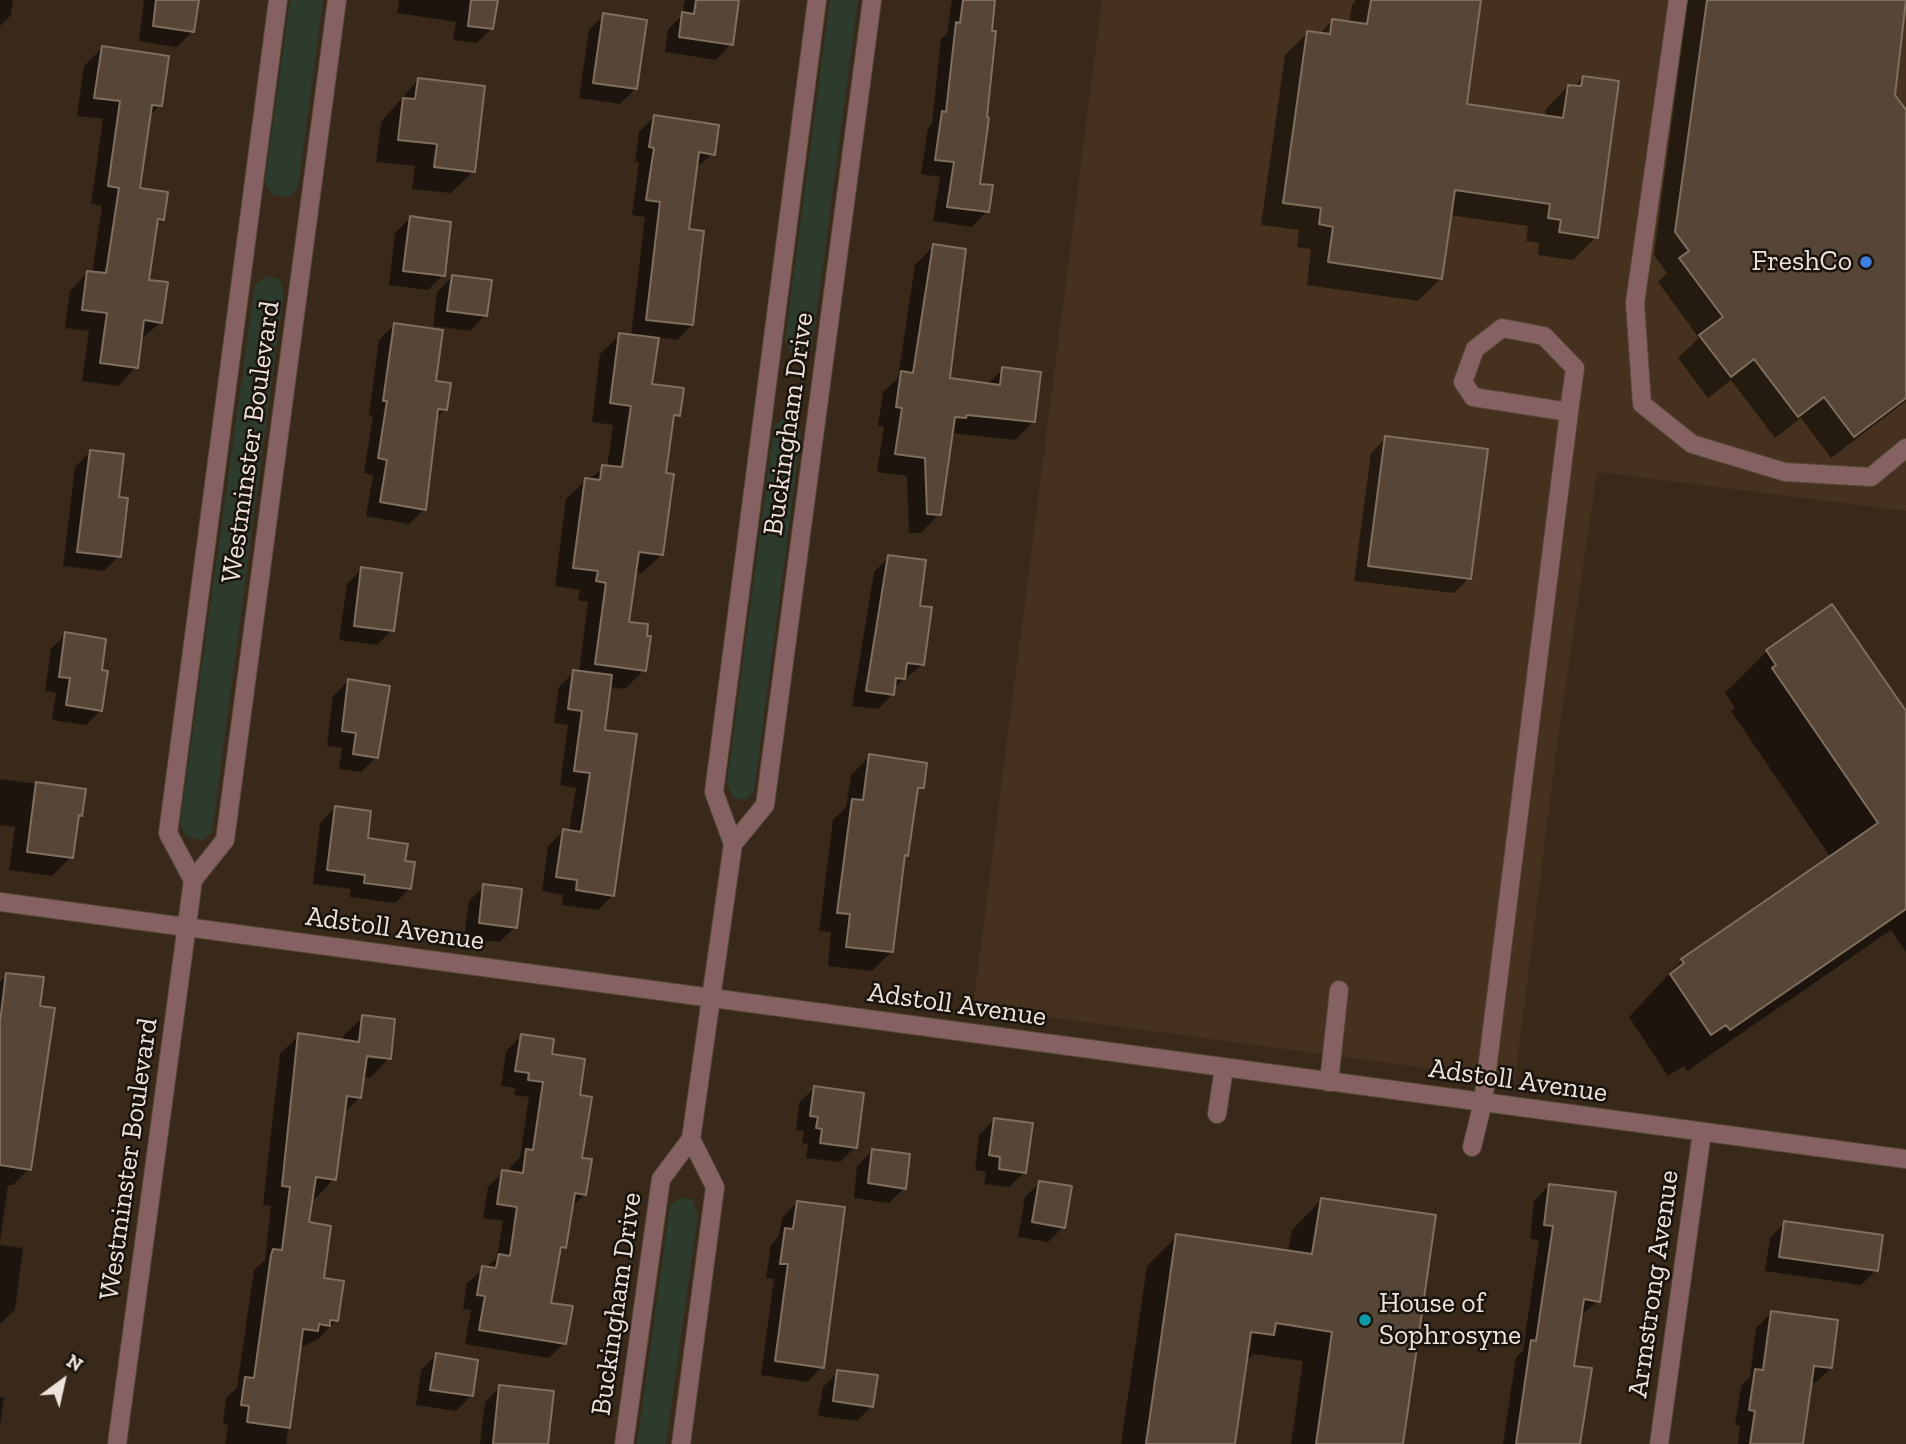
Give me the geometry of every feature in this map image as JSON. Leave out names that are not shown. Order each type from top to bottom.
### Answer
[{"type":"street","name":"Westminster Boulevard","points":[[192,880],[168,833],[278,0]]},
{"type":"street","name":"Westminster Boulevard","points":[[117,1444],[192,880],[225,840],[337,0]]},
{"type":"street","name":"Buckingham Drive","points":[[624,1444],[661,1179],[691,1139],[733,844],[714,792],[817,0]]},
{"type":"street","name":"Buckingham Drive","points":[[733,844],[765,805],[872,0]]},
{"type":"street","points":[[1678,0],[1635,303],[1642,404],[1692,443],[1785,472],[1871,477],[1906,448]]},
{"type":"street","points":[[1472,1146],[1483,1102],[1575,369],[1544,336],[1502,328],[1475,349],[1463,382],[1473,397],[1569,412]]},
{"type":"street","name":"Adstoll Avenue","points":[[0,902],[1906,1159]]},
{"type":"street","points":[[1329,1082],[1339,990]]},
{"type":"street","points":[[1217,1114],[1224,1068]]},
{"type":"street","name":"Armstrong Avenue","points":[[1659,1444],[1702,1132]]},
{"type":"street","points":[[681,1444],[715,1188],[691,1139]]},
{"type":"shaded area","points":[[1102,0],[1906,0],[1906,511],[1597,472],[1557,745],[1515,1080],[973,1007]]},
{"type":"green space","points":[[290,0],[323,0],[298,189],[288,198],[271,194],[265,181]]},
{"type":"green space","points":[[830,0],[858,0],[812,348],[803,355],[791,354],[785,339]]},
{"type":"green space","points":[[266,276],[278,278],[284,291],[212,832],[202,840],[186,836],[180,823],[255,284]]},
{"type":"green space","points":[[783,419],[795,420],[801,435],[754,792],[745,800],[733,797],[727,783],[774,426]]},
{"type":"green space","points":[[679,1198],[692,1199],[698,1214],[666,1444],[637,1444],[670,1206]]},
{"type":"building","points":[[156,0],[199,0],[194,32],[153,26]]},
{"type":"building","points":[[471,0],[498,0],[493,29],[468,26]]},
{"type":"building","points":[[696,0],[739,0],[733,45],[679,37],[682,12],[694,14]]},
{"type":"building","points":[[963,0],[995,0],[992,31],[996,31],[989,118],[980,184],[993,185],[989,212],[947,207],[954,162],[935,160],[942,111],[946,112],[956,22],[960,23]]},
{"type":"building","points":[[1371,0],[1481,0],[1467,104],[1563,118],[1568,85],[1581,86],[1583,76],[1619,81],[1598,238],[1559,232],[1561,220],[1548,218],[1550,204],[1455,190],[1442,279],[1328,262],[1333,227],[1319,224],[1321,208],[1283,203],[1307,31],[1330,34],[1332,19],[1367,24]]},
{"type":"building","points":[[1707,0],[1906,0],[1895,95],[1906,110],[1906,398],[1854,437],[1824,397],[1798,417],[1754,359],[1731,377],[1699,335],[1723,317],[1679,258],[1689,251],[1675,232]]},
{"type":"building","points":[[603,13],[647,20],[637,89],[593,83]]},
{"type":"building","points":[[102,46],[169,56],[162,106],[152,105],[140,188],[168,192],[164,220],[158,219],[149,280],[168,282],[162,323],[144,320],[138,368],[100,363],[107,313],[82,310],[87,271],[106,273],[119,188],[108,186],[120,101],[94,98]]},
{"type":"building","points":[[418,78],[485,86],[475,172],[434,167],[437,144],[398,140],[403,98],[415,99]]},
{"type":"building","points":[[654,115],[719,125],[715,155],[699,152],[689,229],[704,231],[693,325],[646,320],[660,202],[646,200],[654,148],[649,147]]},
{"type":"building","points":[[410,216],[451,222],[445,276],[403,271]]},
{"type":"building","points":[[933,244],[966,249],[950,378],[1000,385],[1002,367],[1041,372],[1035,422],[967,415],[966,418],[955,417],[941,515],[927,514],[925,458],[895,454],[902,408],[896,407],[901,371],[913,373]]},
{"type":"building","points":[[452,275],[492,280],[487,316],[447,311]]},
{"type":"building","points":[[394,323],[443,330],[436,381],[451,383],[447,410],[438,409],[426,510],[380,502],[387,460],[378,458],[387,401],[383,401]]},
{"type":"building","points":[[619,333],[659,338],[652,384],[684,388],[680,416],[674,415],[666,473],[674,474],[663,555],[639,552],[629,622],[648,624],[647,636],[651,636],[646,671],[595,664],[606,583],[596,581],[598,571],[573,568],[585,478],[600,480],[602,465],[622,467],[631,406],[610,403]]},
{"type":"building","points":[[1385,436],[1488,449],[1471,579],[1368,566]]},
{"type":"building","points":[[90,450],[124,454],[119,497],[128,498],[121,557],[77,552]]},
{"type":"building","points":[[888,555],[926,560],[920,606],[932,607],[924,665],[907,663],[905,679],[896,678],[894,695],[866,691]]},
{"type":"building","points":[[361,567],[402,573],[394,631],[354,626]]},
{"type":"building","points":[[1832,604],[1906,711],[1906,909],[1730,1030],[1726,1025],[1711,1035],[1670,974],[1684,963],[1681,959],[1878,823],[1772,668],[1776,665],[1766,650]]},
{"type":"building","points":[[65,632],[106,639],[102,670],[108,671],[102,711],[66,705],[70,678],[59,677]]},
{"type":"building","points":[[573,670],[612,675],[605,730],[637,734],[614,896],[576,890],[577,880],[556,877],[563,829],[581,832],[590,773],[574,771],[582,711],[568,709]]},
{"type":"building","points":[[348,679],[390,686],[378,758],[353,754],[356,733],[342,731]]},
{"type":"building","points":[[869,754],[927,763],[924,788],[918,788],[908,856],[905,855],[893,952],[846,947],[850,914],[837,913],[852,799],[863,800]]},
{"type":"building","points":[[36,782],[86,789],[73,858],[27,852]]},
{"type":"building","points":[[335,806],[371,811],[368,838],[408,844],[405,861],[415,862],[411,889],[364,883],[365,875],[327,870]]},
{"type":"building","points":[[483,884],[522,889],[517,928],[479,923]]},
{"type":"building","points":[[6,973],[44,977],[40,1006],[55,1008],[31,1170],[0,1165],[0,1022]]},
{"type":"building","points":[[362,1015],[395,1019],[391,1059],[367,1056],[361,1098],[347,1096],[336,1180],[316,1177],[309,1222],[331,1226],[324,1278],[344,1281],[338,1321],[330,1320],[330,1326],[319,1324],[318,1331],[303,1329],[290,1428],[247,1422],[249,1406],[241,1405],[245,1377],[254,1378],[271,1255],[273,1249],[282,1250],[290,1187],[282,1186],[298,1033],[359,1042]]},
{"type":"building","points":[[521,1034],[554,1039],[552,1054],[585,1059],[580,1095],[592,1097],[582,1158],[592,1159],[586,1195],[575,1193],[566,1248],[561,1247],[551,1303],[573,1306],[566,1344],[479,1330],[485,1296],[477,1295],[482,1266],[496,1268],[499,1254],[510,1256],[517,1207],[497,1204],[502,1170],[523,1173],[526,1149],[533,1150],[543,1082],[528,1080],[529,1073],[515,1071]]},
{"type":"building","points":[[814,1086],[864,1093],[857,1148],[820,1143],[822,1129],[816,1128],[818,1117],[810,1116]]},
{"type":"building","points":[[994,1118],[1033,1123],[1026,1173],[999,1169],[1000,1157],[989,1155]]},
{"type":"building","points":[[872,1149],[910,1154],[906,1189],[868,1183]]},
{"type":"building","points":[[1039,1181],[1072,1186],[1065,1228],[1032,1222]]},
{"type":"building","points":[[1549,1184],[1616,1192],[1600,1302],[1584,1299],[1574,1366],[1592,1368],[1580,1444],[1516,1444],[1531,1340],[1536,1341],[1553,1226],[1544,1225]]},
{"type":"building","name":"House of Sophrosyne","points":[[1321,1198],[1436,1215],[1403,1444],[1316,1444],[1332,1332],[1276,1323],[1274,1335],[1251,1332],[1235,1444],[1146,1444],[1176,1234],[1312,1254]]},
{"type":"building","points":[[797,1201],[845,1207],[824,1368],[775,1361],[788,1264],[780,1264],[785,1228],[793,1229]]},
{"type":"building","points":[[1784,1221],[1883,1235],[1878,1271],[1779,1257]]},
{"type":"building","points":[[1771,1311],[1838,1320],[1832,1368],[1814,1366],[1803,1444],[1750,1444],[1755,1411],[1749,1410],[1755,1369],[1763,1370]]},
{"type":"building","points":[[436,1353],[478,1360],[473,1396],[430,1390]]},
{"type":"building","points":[[837,1370],[878,1375],[873,1407],[833,1401]]},
{"type":"building","points":[[499,1385],[554,1391],[548,1444],[493,1444]]},
{"type":"place","name":"FreshCo","points":[[1866,262]]},
{"type":"place","name":"House of Sophrosyne","points":[[1365,1320]]}]
